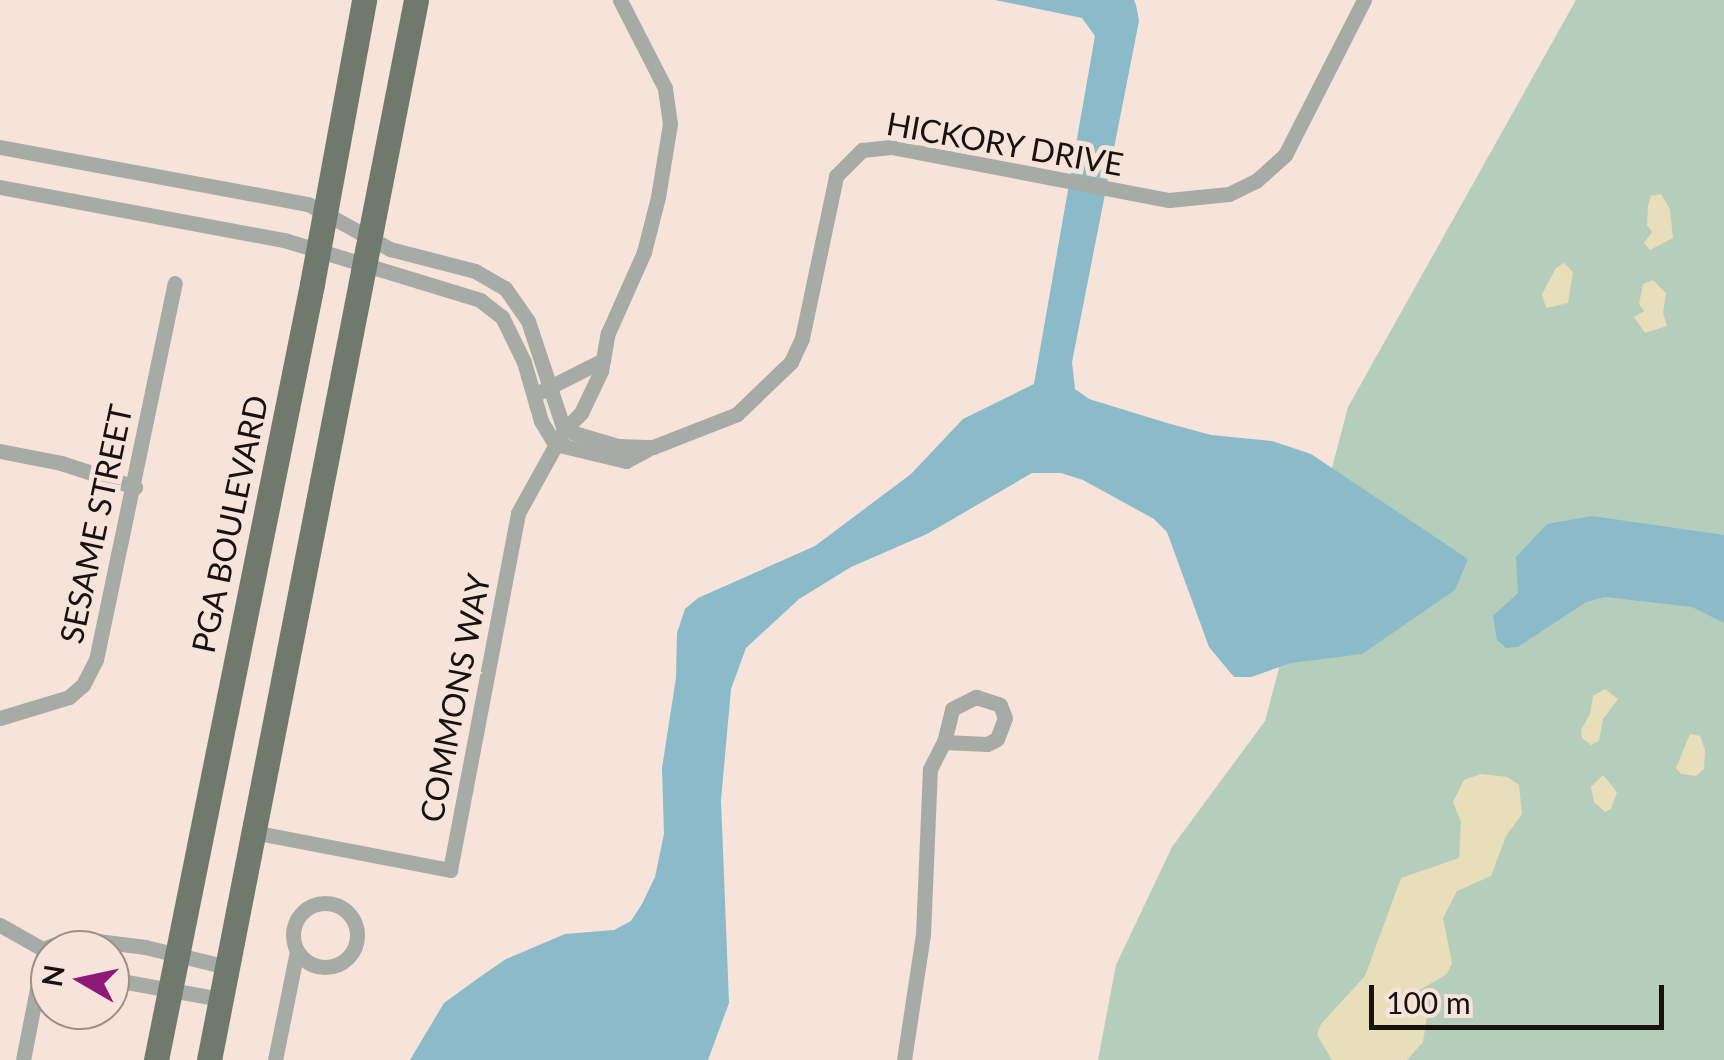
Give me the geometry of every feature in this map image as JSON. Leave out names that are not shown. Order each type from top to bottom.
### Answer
[{"type":"main road","name":"PGA BOULEVARD","points":[[156,1060],[325,217],[364,0]]},
{"type":"main road","points":[[209,1060],[416,0]]},
{"type":"street","name":"COMMONS WAY","points":[[254,832],[450,870],[518,513],[560,437],[582,413],[603,360],[608,333],[644,252],[670,124],[665,88],[620,0]]},
{"type":"street","name":"HICKORY DRIVE","points":[[560,437],[653,447],[738,414],[790,362],[806,324],[836,176],[849,158],[876,146],[891,146],[1112,190],[1199,201],[1229,194],[1268,172],[1300,131],[1364,0]]},
{"type":"street","points":[[0,147],[308,204],[369,254],[480,300],[502,317],[560,437]]},
{"type":"street","points":[[0,187],[284,240],[318,252],[369,254],[474,271],[505,288],[528,320],[541,392]]},
{"type":"street","name":"SESAME STREET","points":[[0,718],[57,702],[83,686],[96,660],[124,517],[135,487],[174,283]]},
{"type":"street","points":[[541,392],[603,360]]},
{"type":"street","points":[[0,451],[61,464],[135,487]]},
{"type":"street","points":[[904,1060],[922,935],[927,784],[944,742]]},
{"type":"street","points":[[275,1060],[297,951],[294,926],[309,907],[333,904],[353,920],[356,944],[340,963],[316,966],[297,951]]},
{"type":"street","points":[[0,925],[30,941]]},
{"type":"street","points":[[130,945],[227,967]]},
{"type":"street","points":[[130,982],[221,999]]},
{"type":"street","points":[[23,1060],[30,1029]]},
{"type":"green space","points":[[1576,0],[1724,0],[1724,1060],[1098,1060],[1116,965],[1172,847],[1265,721],[1348,407]]},
{"type":"sand","points":[[1661,194],[1670,209],[1673,238],[1650,250],[1644,243],[1652,232],[1647,225],[1648,206],[1651,196]]},
{"type":"sand","points":[[1564,263],[1573,272],[1568,303],[1546,308],[1542,294],[1556,268]]},
{"type":"sand","points":[[1653,280],[1666,293],[1663,313],[1667,326],[1645,333],[1634,317],[1644,311],[1639,304],[1643,284]]},
{"type":"sand","points":[[1605,689],[1618,699],[1603,719],[1599,741],[1591,745],[1582,738],[1581,730],[1590,714],[1593,696]]},
{"type":"sand","points":[[1690,734],[1700,736],[1705,750],[1704,769],[1696,776],[1681,774],[1676,768]]},
{"type":"sand","points":[[1481,774],[1507,777],[1519,785],[1522,814],[1506,836],[1491,876],[1457,891],[1443,918],[1452,963],[1447,974],[1418,991],[1418,1002],[1427,1016],[1423,1042],[1407,1060],[1332,1060],[1317,1035],[1321,1024],[1365,976],[1401,878],[1459,858],[1461,822],[1453,802],[1464,780]]},
{"type":"sand","points":[[1603,775],[1617,792],[1611,809],[1605,812],[1594,802],[1591,787]]},
{"type":"water","points":[[995,0],[1134,0],[1136,5],[1139,21],[1072,362],[1075,389],[1089,399],[1167,423],[1211,435],[1272,441],[1311,454],[1468,559],[1455,590],[1362,654],[1291,663],[1251,677],[1234,677],[1209,647],[1167,532],[1154,519],[1083,480],[1061,473],[1032,473],[927,534],[851,567],[799,599],[746,648],[731,689],[721,800],[729,1003],[708,1060],[410,1060],[444,1003],[506,959],[565,934],[614,930],[631,921],[642,904],[655,877],[664,834],[662,768],[676,678],[677,633],[685,609],[698,598],[815,546],[911,474],[963,419],[1034,384],[1095,36],[1082,18]]},
{"type":"water","points":[[1592,516],[1724,535],[1724,623],[1692,607],[1605,597],[1586,602],[1518,647],[1506,648],[1497,640],[1493,616],[1518,593],[1516,557],[1547,524]]}]
